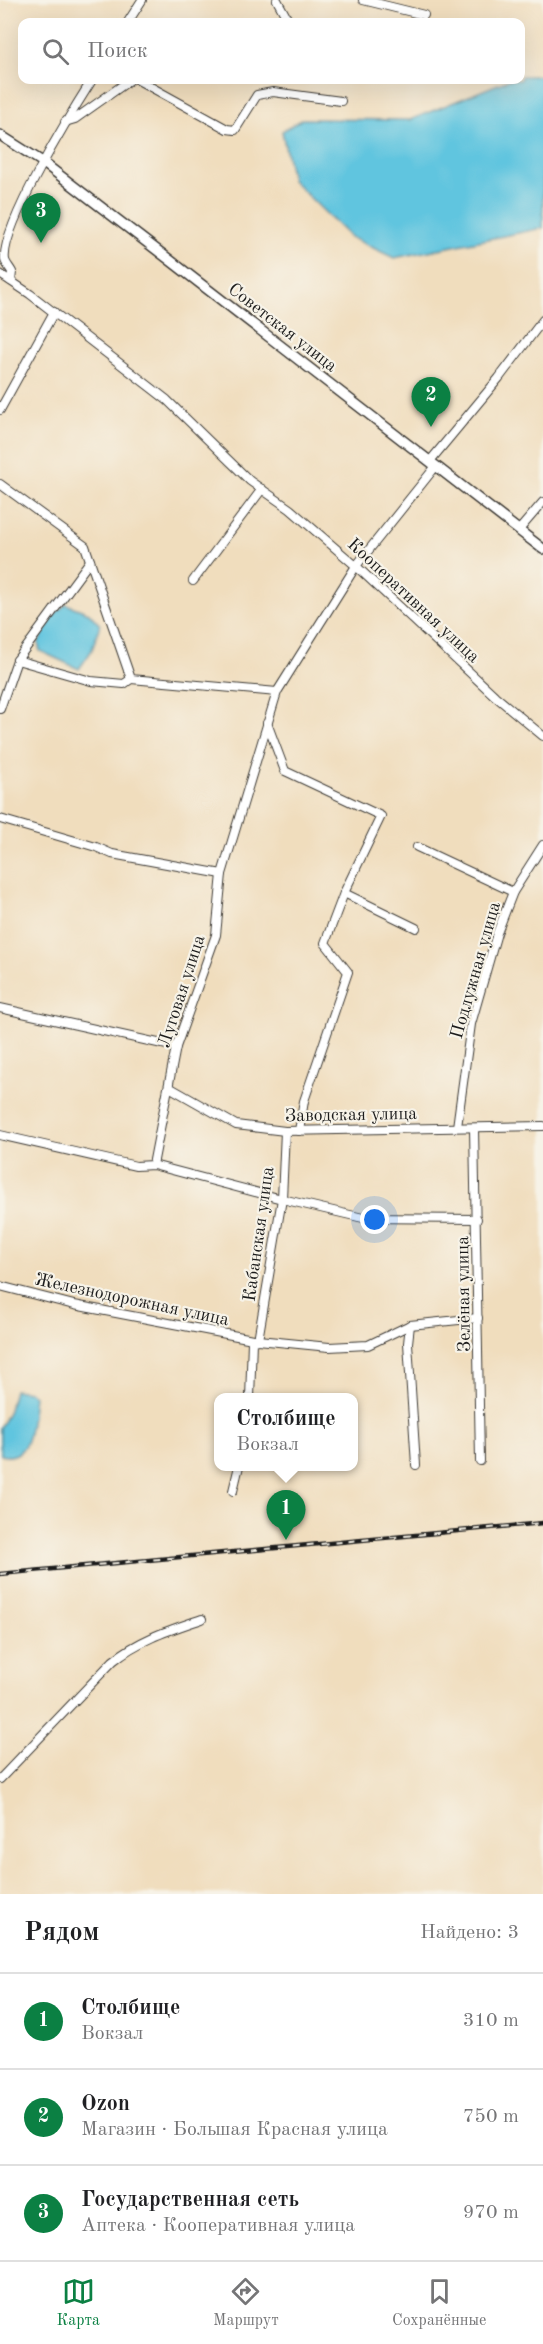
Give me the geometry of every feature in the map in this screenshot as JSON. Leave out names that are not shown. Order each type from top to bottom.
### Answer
[{"type":"street","points":[[131,18],[142,0]]},
{"type":"street","points":[[277,0],[287,18]]},
{"type":"street","points":[[363,0],[424,15]]},
{"type":"street","points":[[10,281],[12,272],[4,260],[4,248],[27,184],[89,84]]},
{"type":"street","points":[[65,122],[75,119],[124,84]]},
{"type":"street","points":[[145,84],[227,129],[235,129],[257,94],[273,92],[341,101]]},
{"type":"street","name":"Советская улица","points":[[0,135],[41,161],[543,549]]},
{"type":"street","name":"Кооперативная улица","points":[[0,274],[54,312],[167,400],[250,481],[290,509],[356,566],[495,696],[543,736]]},
{"type":"street","points":[[0,410],[54,312]]},
{"type":"street","name":"Луговая улица","points":[[153,1165],[176,1047],[216,935],[222,874],[277,692],[356,566],[543,320]]},
{"type":"street","points":[[0,484],[85,546],[130,679]]},
{"type":"street","points":[[193,581],[262,489]]},
{"type":"street","points":[[519,530],[543,502]]},
{"type":"street","points":[[0,709],[17,660],[90,561]]},
{"type":"street","points":[[17,660],[91,681],[124,684],[130,679],[277,692]]},
{"type":"street","points":[[267,723],[285,771],[381,816],[344,893],[325,944],[348,972],[304,1101],[299,1131]]},
{"type":"street","points":[[0,819],[96,847],[112,854],[222,874]]},
{"type":"street","name":"Подлужная улица","points":[[457,1127],[471,1024],[497,933],[513,892],[543,845]]},
{"type":"street","name":"Подлужная улица","points":[[417,847],[513,892]]},
{"type":"street","points":[[344,893],[416,928]]},
{"type":"street","points":[[0,1008],[176,1047]]},
{"type":"street","name":"Заводская улица","points":[[169,1087],[236,1125],[285,1131],[543,1126]]},
{"type":"street","name":"Зелёная улица","points":[[474,1128],[480,1461]]},
{"type":"street","name":"Кабанская улица","points":[[249,1393],[252,1341],[258,1340],[282,1199],[285,1131]]},
{"type":"street","points":[[0,1135],[136,1166],[153,1165],[363,1218],[477,1219]]},
{"type":"street","name":"Железнодорожная улица","points":[[0,1286],[74,1305],[258,1340]]},
{"type":"street","points":[[258,1340],[329,1347],[368,1345],[410,1325],[478,1318]]},
{"type":"street","points":[[410,1325],[408,1343],[416,1465]]},
{"type":"street","points":[[233,1491],[238,1471]]},
{"type":"street","points":[[0,1779],[96,1678],[124,1652],[150,1637],[202,1619]]},
{"type":"water","points":[[525,76],[543,76],[543,228],[394,258],[350,237],[292,180],[282,131],[302,119],[410,120],[498,84],[525,84]]},
{"type":"water","points":[[66,604],[89,613],[100,625],[92,650],[79,669],[40,651],[38,643],[54,615]]},
{"type":"water","points":[[14,1390],[30,1392],[34,1396],[31,1426],[19,1453],[11,1456],[0,1455],[0,1428],[9,1410]]},
{"type":"railway","points":[[0,1574],[543,1523]]},
{"type":"place","name":"Государственная сеть","points":[[41,243]]},
{"type":"place","name":"Ozon","points":[[431,427]]},
{"type":"place","name":"Столбище","points":[[286,1540]]}]
